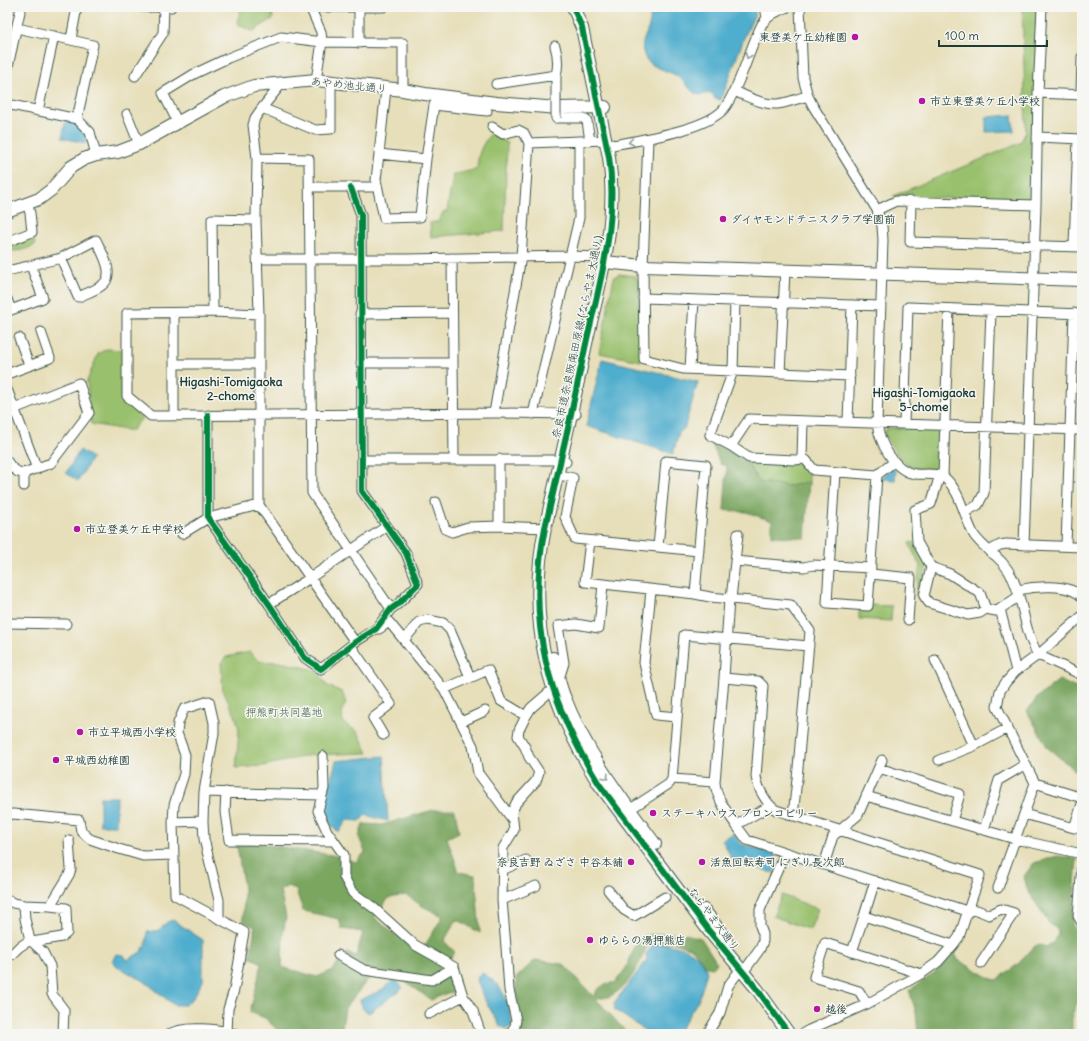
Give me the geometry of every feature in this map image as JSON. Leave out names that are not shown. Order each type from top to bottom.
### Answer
[{"type":"street","points":[[8,66],[21,7]]},
{"type":"street","points":[[71,39],[77,7]]},
{"type":"street","points":[[147,7],[171,7]]},
{"type":"street","points":[[135,76],[163,33],[164,7]]},
{"type":"street","points":[[307,7],[383,7]]},
{"type":"street","points":[[310,7],[321,32],[322,42],[316,80]]},
{"type":"street","points":[[359,7],[359,43]]},
{"type":"street","points":[[573,7],[582,28],[602,107]]},
{"type":"street","points":[[259,314],[213,312],[128,313],[127,396],[151,416],[453,413],[574,414],[616,221],[617,194],[617,173],[609,143],[588,28],[579,7]]},
{"type":"street","points":[[765,7],[767,17]]},
{"type":"street","points":[[529,143],[590,141],[609,143],[648,139],[701,124],[712,119],[726,106],[734,91],[756,36],[767,17],[778,10],[788,7]]},
{"type":"street","points":[[800,7],[802,72],[808,96],[877,210],[883,233],[877,423],[880,438],[894,462],[903,470],[910,473],[941,476],[954,489],[974,535],[989,551],[997,556],[1013,578],[1029,636],[1038,655],[1081,673]]},
{"type":"street","points":[[1024,545],[1042,7]]},
{"type":"street","points":[[17,28],[93,45],[77,118]]},
{"type":"street","points":[[38,111],[54,36]]},
{"type":"street","points":[[178,123],[163,93],[194,74],[228,58],[281,37],[322,42],[403,43],[403,90]]},
{"type":"street","points":[[555,46],[558,57],[558,69],[556,75],[556,118],[583,118],[587,122],[590,141]]},
{"type":"street","points":[[1038,93],[1081,94],[1082,58]]},
{"type":"street","points":[[496,84],[556,75]]},
{"type":"street","name":"あやめ池北通り","points":[[7,211],[39,199],[51,190],[72,167],[84,159],[96,155],[118,152],[139,144],[224,97],[254,86],[316,80],[496,103],[558,108],[602,107]]},
{"type":"street","points":[[283,82],[262,108],[252,125],[257,158],[256,220],[259,314],[259,505],[310,578],[391,704],[373,718],[383,735]]},
{"type":"street","points":[[262,108],[315,130],[331,129],[331,82]]},
{"type":"street","points":[[386,89],[376,180],[384,218],[420,217],[426,159],[434,105],[486,111]]},
{"type":"street","points":[[734,91],[762,102],[772,104],[783,103],[808,96]]},
{"type":"street","points":[[7,104],[77,118],[90,132],[96,155]]},
{"type":"street","points":[[127,114],[139,144]]},
{"type":"street","points":[[492,126],[503,134],[518,130],[524,133],[529,143],[521,257],[494,413]]},
{"type":"street","points":[[911,201],[910,242],[1078,247],[1080,139],[1037,136]]},
{"type":"street","points":[[648,139],[643,266],[644,359],[684,369],[850,376]]},
{"type":"street","points":[[533,414],[579,218],[579,141]]},
{"type":"street","points":[[380,154],[426,159]]},
{"type":"street","points":[[257,158],[309,159],[312,493],[391,609]]},
{"type":"street","points":[[310,187],[377,187]]},
{"type":"street","points":[[351,188],[361,214],[360,314],[362,491],[406,553],[418,584],[391,609],[376,629]]},
{"type":"street","points":[[877,210],[896,201],[1036,205]]},
{"type":"street","points":[[7,242],[32,232],[28,206]]},
{"type":"street","points":[[213,312],[212,219],[256,220]]},
{"type":"street","points":[[7,271],[61,258],[96,240],[108,268],[108,279],[102,286],[78,297],[61,258]]},
{"type":"street","points":[[258,259],[570,256],[598,257],[607,262],[643,266],[1082,280]]},
{"type":"street","points":[[452,258],[454,460]]},
{"type":"street","points":[[7,299],[11,310],[43,298],[31,266]]},
{"type":"street","points":[[780,373],[785,271]]},
{"type":"street","points":[[643,298],[881,306]]},
{"type":"street","points":[[690,369],[694,300]]},
{"type":"street","points":[[735,301],[732,371],[710,435],[749,458],[795,460],[802,458],[806,460],[814,470],[877,475],[894,462]]},
{"type":"street","points":[[848,422],[852,306]]},
{"type":"street","points":[[904,424],[908,307],[1078,313],[1070,430],[1066,546]]},
{"type":"street","points":[[949,309],[945,426],[941,476],[931,504],[915,510],[917,542],[931,567],[950,574],[980,593],[986,609]]},
{"type":"street","points":[[965,512],[978,505],[984,493],[991,310]]},
{"type":"street","points":[[174,313],[174,415]]},
{"type":"street","points":[[360,314],[452,313]]},
{"type":"street","points":[[7,374],[50,358],[41,332]]},
{"type":"street","points":[[19,338],[29,365]]},
{"type":"street","points":[[361,363],[453,363]]},
{"type":"street","points":[[174,364],[259,364]]},
{"type":"street","points":[[7,461],[11,467],[18,472],[24,473],[51,464],[89,413],[79,383],[14,409]]},
{"type":"street","points":[[7,389],[37,469]]},
{"type":"street","name":"奈良市道奈良阪南田原線 (ならやま大通り)","points":[[563,461],[574,414]]},
{"type":"street","points":[[208,415],[208,518],[305,658],[321,669],[353,644],[389,622],[444,689],[474,746],[478,773],[512,819]]},
{"type":"street","points":[[731,446],[749,419],[1082,430]]},
{"type":"street","points":[[802,458],[803,421]]},
{"type":"street","points":[[362,460],[499,459],[563,461],[545,528],[539,564],[539,616],[546,663],[553,690],[565,721],[590,769],[626,813],[669,784],[672,779],[684,634],[809,646]]},
{"type":"street","points":[[499,459],[500,526]]},
{"type":"street","name":"ならやま大通り","points":[[563,461],[564,476],[548,552],[546,574],[547,612],[553,656],[564,695],[572,715],[592,755],[626,813],[678,888],[796,1034]]},
{"type":"street","points":[[658,547],[666,461],[706,465],[695,594]]},
{"type":"street","points":[[834,472],[827,603],[868,606],[877,475]]},
{"type":"street","points":[[24,473],[24,486]]},
{"type":"street","points":[[564,476],[574,478],[565,517],[574,539],[699,551]]},
{"type":"street","points":[[436,502],[445,529],[452,532],[468,527],[500,526],[545,528]]},
{"type":"street","points":[[182,534],[208,518],[259,505]]},
{"type":"street","points":[[269,604],[386,526]]},
{"type":"street","points":[[738,534],[726,639],[715,782],[719,798],[747,840],[967,911],[977,910],[989,915],[1001,909],[1014,914],[981,963]]},
{"type":"street","points":[[590,541],[585,582],[791,605],[810,632],[793,816]]},
{"type":"street","points":[[989,551],[1000,545],[1082,547]]},
{"type":"street","points":[[735,561],[804,567],[813,565],[829,566],[911,578],[908,620]]},
{"type":"street","points":[[931,567],[924,596],[928,603],[968,615],[980,613],[986,609],[996,611],[1018,593],[1032,587],[1067,588],[1073,590],[1082,597]]},
{"type":"street","points":[[510,1034],[515,1026],[516,1020],[509,990],[502,900],[503,848],[514,830],[512,812],[516,803],[536,780],[539,772],[518,736],[519,730],[531,708],[553,690],[559,679],[564,663],[558,626],[576,624],[599,628],[603,584]]},
{"type":"street","points":[[651,590],[644,663],[656,715],[677,718]]},
{"type":"street","points":[[1000,609],[1016,671]]},
{"type":"street","points":[[998,888],[1035,783],[997,707],[997,701],[1002,686],[1016,671],[1038,655],[1082,616]]},
{"type":"street","points":[[404,640],[419,622],[428,620],[443,624],[450,630],[470,678]]},
{"type":"street","points":[[7,623],[66,624]]},
{"type":"street","points":[[935,660],[974,746]]},
{"type":"street","points":[[444,689],[488,670],[501,701],[526,716]]},
{"type":"street","points":[[724,678],[758,681],[763,686],[756,777],[758,785],[770,806],[776,810],[793,816],[980,875],[958,937],[938,962],[921,974],[867,1004],[802,1034]]},
{"type":"street","points":[[219,919],[219,900],[204,839],[203,821],[204,792],[214,733],[214,723],[209,701],[184,709],[178,723],[177,733],[185,755],[184,774],[174,805],[173,855],[175,895],[219,919],[244,932],[234,990],[228,1009],[227,1033]]},
{"type":"street","points":[[461,722],[485,711]]},
{"type":"street","points":[[939,760],[974,746],[1008,728]]},
{"type":"street","points":[[323,756],[324,788],[318,811],[327,831],[344,855],[344,877],[352,892],[374,908],[415,945],[454,967],[463,996],[473,1011],[481,1034]]},
{"type":"street","points":[[824,865],[833,836],[838,830],[858,815],[881,764],[960,794],[952,821]]},
{"type":"street","points":[[984,830],[999,780],[1026,764]]},
{"type":"street","points":[[672,779],[715,782]]},
{"type":"street","points":[[1035,783],[1082,798]]},
{"type":"street","points":[[204,792],[322,795]]},
{"type":"street","points":[[226,792],[225,812],[229,840],[334,841]]},
{"type":"street","points":[[866,796],[1015,839],[1082,854]]},
{"type":"street","points":[[1024,814],[1074,828],[1082,804]]},
{"type":"street","points":[[736,825],[770,806]]},
{"type":"street","name":"ならやま大通り","points":[[626,813],[744,969],[789,1034]]},
{"type":"street","points":[[7,815],[13,814],[78,820],[81,831],[90,839],[143,856],[173,855]]},
{"type":"street","points":[[173,822],[203,821]]},
{"type":"street","points":[[50,906],[70,875],[71,869],[68,840]]},
{"type":"street","points":[[707,1034],[720,1013],[728,986],[760,949],[763,941],[763,934],[760,926],[760,910],[786,853]]},
{"type":"street","points":[[502,870],[526,860]]},
{"type":"street","points":[[1081,918],[1082,870]]},
{"type":"street","points":[[852,952],[875,882]]},
{"type":"street","points":[[502,900],[536,886]]},
{"type":"street","points":[[608,890],[624,910],[634,916],[666,899],[678,888]]},
{"type":"street","points":[[7,900],[24,905],[66,908],[67,933],[62,937],[31,941],[18,948],[11,955],[7,955]]},
{"type":"street","points":[[24,905],[25,919],[31,941],[43,952],[50,966],[52,994],[64,1010],[63,1034]]},
{"type":"street","points":[[864,916],[953,945]]},
{"type":"street","points":[[867,1004],[859,991],[814,977],[825,943],[921,974]]},
{"type":"street","points":[[338,955],[364,970],[432,980],[454,967]]},
{"type":"street","points":[[429,1014],[463,996]]},
{"type":"street","points":[[169,1034],[179,1030],[186,1032],[236,1034]]},
{"type":"green space","points":[[240,7],[272,7],[273,19],[253,31],[238,25]]},
{"type":"green space","points":[[1022,7],[1039,7],[1033,197],[1028,201],[893,196],[1020,143],[1026,132]]},
{"type":"green space","points":[[491,133],[507,143],[504,231],[431,237],[430,223],[439,221],[443,212],[447,211],[453,175],[477,169],[478,158],[481,150]]},
{"type":"green space","points":[[33,233],[35,245],[21,250],[7,250],[7,246]]},
{"type":"green space","points":[[619,274],[635,276],[639,281],[641,361],[599,353],[614,277]]},
{"type":"green space","points":[[106,349],[125,350],[123,392],[145,415],[131,431],[91,424],[87,381],[98,354]]},
{"type":"green space","points":[[887,428],[939,429],[942,433],[941,467],[938,469],[916,468],[905,463],[893,449],[884,433]]},
{"type":"green space","points":[[716,442],[747,462],[759,482],[789,486],[809,482],[805,538],[772,536],[772,521],[746,512],[724,510],[727,466],[720,464],[712,444]]},
{"type":"green space","points":[[747,462],[805,463],[808,469],[809,482],[789,486],[759,482]]},
{"type":"green space","points":[[914,542],[927,564],[920,596],[918,598],[916,592],[920,566],[909,543]]},
{"type":"green space","points":[[871,605],[892,606],[891,621],[859,619],[859,609],[871,610]]},
{"type":"green space","name":"押熊町共同墓地","points":[[250,652],[259,661],[280,662],[312,669],[319,673],[326,685],[342,692],[346,703],[342,710],[343,723],[358,732],[368,753],[311,755],[263,766],[236,768],[239,729],[235,715],[223,691],[221,663],[226,657]]},
{"type":"green space","points":[[1059,680],[1082,691],[1082,776],[1048,748],[1027,711],[1038,697]]},
{"type":"green space","points":[[433,810],[455,810],[459,832],[447,838],[459,872],[475,875],[480,933],[457,919],[444,941],[455,952],[444,967],[449,971],[456,992],[447,993],[431,1000],[409,984],[394,977],[369,978],[345,1008],[341,1034],[281,1034],[265,1018],[250,1012],[262,963],[250,957],[255,927],[243,921],[244,889],[236,840],[338,856],[356,862],[365,852],[359,837],[363,824],[382,825]],"holes":[[[288,886],[296,890],[303,911],[339,919],[342,929],[363,932],[356,956],[347,953],[331,971],[317,977],[282,967],[283,933],[286,917],[280,890]],[[406,895],[424,907],[443,916],[421,952],[392,932],[374,917],[389,898]]]},
{"type":"green space","points":[[1057,856],[1077,859],[1072,924],[1082,940],[1082,992],[1072,1015],[1072,1034],[918,1034],[916,1012],[909,990],[934,973],[954,951],[958,960],[992,979],[997,980],[1018,964],[1035,946],[1041,945],[1046,947],[1055,940],[1058,930],[1048,922],[1027,889],[1024,876],[1034,863]]},
{"type":"green space","points":[[782,895],[818,909],[810,930],[773,916]]},
{"type":"green space","points":[[681,933],[701,938],[717,963],[713,968],[706,967],[693,949],[672,942],[647,946],[637,968],[622,988],[608,997],[596,999],[628,1034],[519,1034],[516,978],[535,960],[563,964],[594,997],[599,988],[602,986],[615,983],[626,968],[639,937],[655,934]]},
{"type":"water","points":[[648,7],[753,7],[755,9],[755,14],[744,38],[721,100],[714,98],[711,93],[702,95],[696,94],[676,75],[653,65],[645,57],[643,45],[650,20]]},
{"type":"water","points":[[1012,115],[1014,131],[986,132],[986,117]]},
{"type":"water","points":[[66,119],[78,123],[87,134],[86,143],[62,138]]},
{"type":"water","points":[[602,359],[698,382],[684,429],[679,432],[673,454],[586,426]]},
{"type":"water","points":[[80,450],[92,458],[78,481],[66,473]]},
{"type":"water","points":[[891,469],[896,471],[895,480],[880,479]]},
{"type":"water","points":[[384,756],[388,821],[365,815],[360,821],[347,820],[339,832],[333,828],[322,811],[336,761]]},
{"type":"water","points":[[100,797],[117,797],[116,825],[100,825]]},
{"type":"water","points":[[734,833],[740,844],[775,854],[778,862],[773,873],[731,859],[722,840]]},
{"type":"water","points":[[173,920],[203,940],[203,981],[193,998],[185,1005],[174,1005],[144,981],[118,967],[112,961],[116,954],[124,955],[127,960],[141,952],[146,944],[147,932],[160,930],[167,922]]},
{"type":"water","points":[[663,944],[684,948],[695,954],[704,965],[707,972],[699,999],[677,1034],[650,1034],[615,1010],[614,1003],[647,960],[646,954],[653,945]]},
{"type":"water","points":[[482,973],[489,977],[500,988],[504,995],[509,1009],[512,1025],[507,1029],[500,1026],[483,997],[476,977]]},
{"type":"water","points":[[392,981],[397,981],[403,988],[369,1013],[363,1009],[360,1000],[384,989]]},
{"type":"cycle path","points":[[573,7],[582,28],[609,157],[611,203],[607,249],[545,528],[540,563],[538,597],[540,629],[546,661],[554,692],[566,723],[599,784],[709,931],[757,989],[789,1034]]},
{"type":"cycle path","points":[[208,415],[208,518],[305,658],[321,669],[355,642],[376,629],[391,609],[418,584],[406,553],[362,491],[361,215],[351,188]]},
{"type":"place","name":"東登美ケ丘幼稚園","points":[[855,37]]},
{"type":"place","name":"市立東登美ケ丘小学校","points":[[922,101]]},
{"type":"place","name":"ダイヤモンドテニスクラブ学園前","points":[[723,219]]},
{"type":"place","name":"市立登美ケ丘中学校","points":[[77,529]]},
{"type":"place","name":"市立平城西小学校","points":[[80,732]]},
{"type":"place","name":"平城西幼稚園","points":[[56,760]]},
{"type":"place","name":"ステーキハウス ブロンコビリー","points":[[653,813]]},
{"type":"place","name":"奈良吉野 ゐざさ 中谷本舗","points":[[631,862]]},
{"type":"place","name":"活魚回転寿司 にぎり長次郎","points":[[702,862]]},
{"type":"place","name":"ゆららの湯押熊店","points":[[590,940]]},
{"type":"place","name":"越後","points":[[817,1009]]},
{"type":"district","name":"Higashi-Tomigaoka 2-chome","points":[[231,388]]},
{"type":"district","name":"Higashi-Tomigaoka 5-chome","points":[[924,399]]}]
